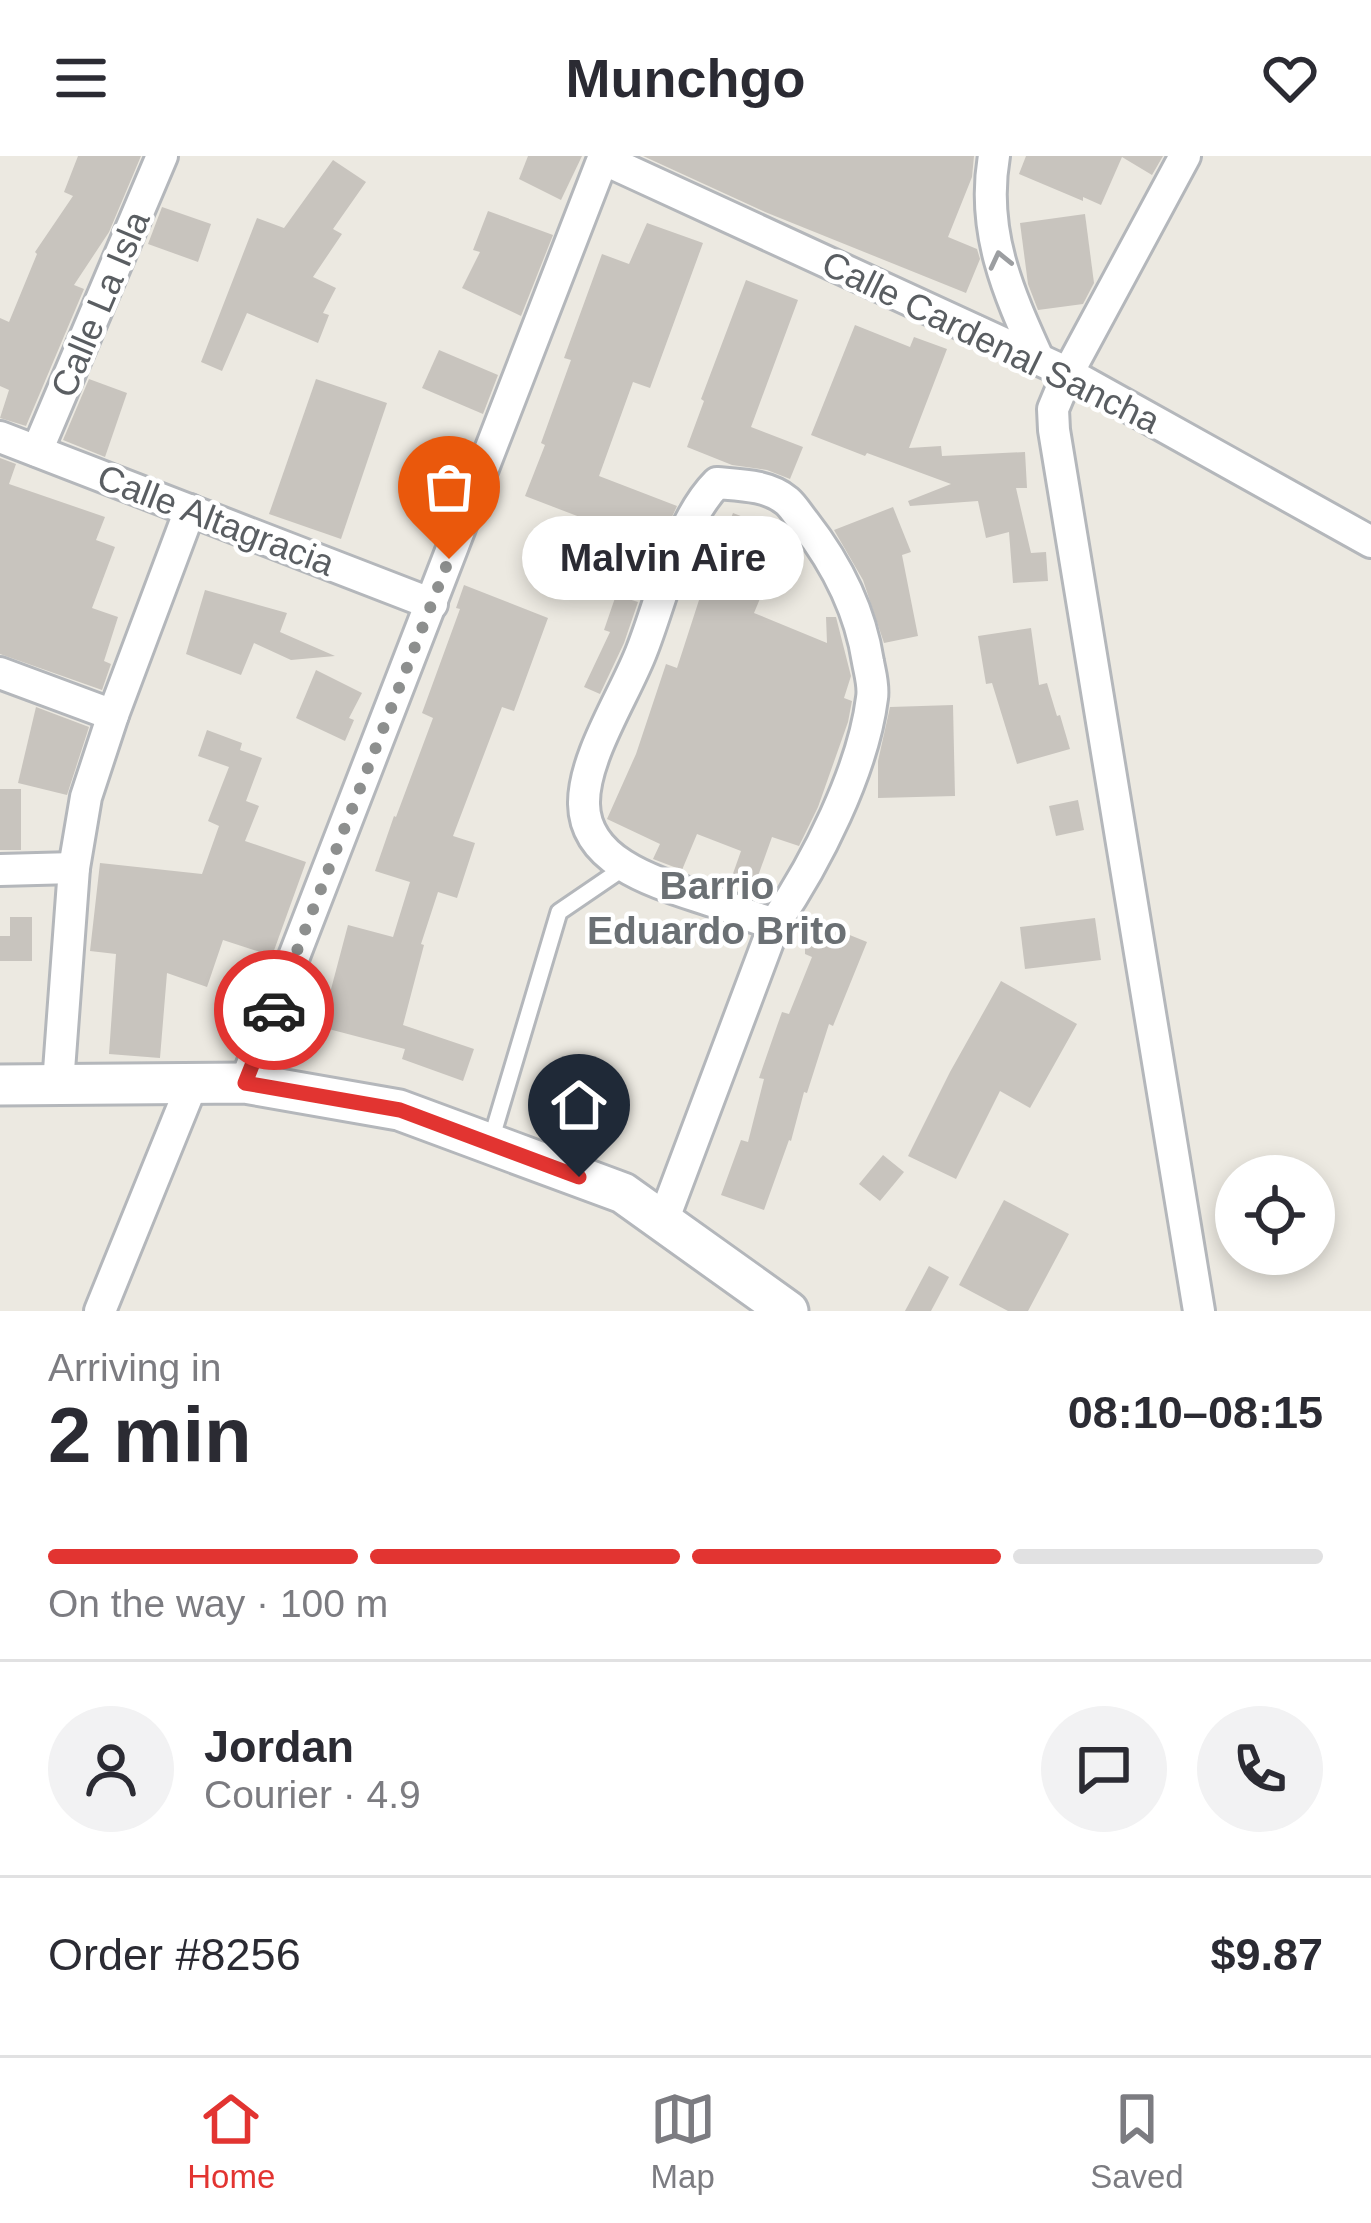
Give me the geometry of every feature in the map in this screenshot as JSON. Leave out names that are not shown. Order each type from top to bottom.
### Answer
[{"type":"street","name":"Calle La Isla","points":[[37,451],[162,156]]},
{"type":"street","points":[[994,156],[990,178],[993,229],[1006,289],[1038,358]]},
{"type":"street","points":[[1185,156],[1053,409],[1198,1311]]},
{"type":"street","points":[[245,1083],[603,157]]},
{"type":"street","name":"Calle Cardenal Sancha","points":[[603,157],[1068,373],[1371,542]]},
{"type":"street","name":"Calle Altagracia","points":[[0,437],[432,604]]},
{"type":"street","points":[[662,1221],[775,923],[800,888],[835,818],[864,737],[873,693],[866,644],[828,553],[787,500],[762,488],[717,483],[704,496],[604,731],[586,784],[584,807],[592,837],[625,867],[657,883],[775,923]]},
{"type":"street","points":[[58,1084],[74,868],[86,797],[190,509]]},
{"type":"street","points":[[0,674],[113,715]]},
{"type":"street","points":[[0,869],[74,868]]},
{"type":"street","points":[[100,1311],[193,1082]]},
{"type":"street","points":[[0,1085],[245,1083],[400,1110],[623,1193],[788,1311]]},
{"type":"lane","points":[[490,1143],[559,912],[625,867]]},
{"type":"building","points":[[78,156],[141,156],[109,232],[74,285],[84,289],[26,426],[0,418],[9,390],[0,386],[0,318],[9,322],[35,252],[73,196],[64,192]]},
{"type":"building","points":[[528,156],[582,156],[561,200],[519,179]]},
{"type":"building","points":[[643,156],[974,156],[972,177],[948,237],[977,249],[980,259],[966,293],[765,212]]},
{"type":"building","points":[[1026,156],[1163,156],[1152,175],[1122,157],[1101,205],[1019,174]]},
{"type":"building","points":[[333,160],[366,182],[333,229],[342,234],[313,277],[336,288],[323,313],[329,315],[318,343],[247,313],[222,371],[201,362],[257,218],[284,228]]},
{"type":"building","points":[[162,207],[211,224],[198,262],[148,244]]},
{"type":"building","points":[[488,211],[553,235],[521,316],[462,288],[480,252],[473,250]]},
{"type":"building","points":[[1085,214],[1094,283],[1083,304],[1038,310],[1028,284],[1020,223]]},
{"type":"building","points":[[647,223],[703,243],[650,388],[633,382],[599,476],[677,506],[658,547],[525,496],[571,360],[564,358],[602,254],[629,264]]},
{"type":"building","points":[[746,280],[798,300],[751,427],[803,447],[790,479],[732,465],[687,447]]},
{"type":"building","points":[[855,325],[910,347],[914,337],[947,349],[909,448],[941,446],[942,456],[1025,452],[1027,488],[1016,488],[1031,553],[1046,552],[1048,581],[1013,583],[1009,532],[986,538],[978,501],[910,506],[908,501],[951,484],[811,435]]},
{"type":"building","points":[[439,350],[498,375],[483,414],[422,388]]},
{"type":"building","points":[[89,379],[127,393],[105,457],[63,440]]},
{"type":"building","points":[[316,379],[387,403],[341,539],[269,514]]},
{"type":"building","points":[[0,458],[16,464],[9,484],[105,517],[96,540],[115,547],[92,608],[118,617],[104,661],[111,664],[102,690],[0,654]]},
{"type":"building","points":[[893,507],[911,552],[902,555],[918,636],[884,643],[863,580],[834,530]]},
{"type":"building","points":[[733,513],[787,534],[754,613],[827,643],[826,617],[836,617],[851,676],[844,698],[852,701],[848,722],[818,807],[799,846],[772,837],[753,890],[730,882],[741,851],[697,834],[682,870],[653,859],[660,844],[607,819],[636,754],[666,664],[677,668],[700,597],[696,595],[713,559],[709,557]]},
{"type":"building","points":[[464,585],[548,618],[514,711],[502,707],[453,836],[475,843],[457,898],[438,892],[403,1025],[474,1049],[463,1081],[402,1059],[405,1049],[321,1027],[348,925],[393,937],[410,882],[375,871],[433,718],[422,713],[460,609],[456,608]]},
{"type":"building","points":[[205,590],[287,613],[280,632],[335,656],[291,660],[254,643],[241,675],[186,654]]},
{"type":"building","points":[[616,595],[638,602],[600,694],[584,687],[610,632],[604,630]]},
{"type":"building","points":[[1031,628],[1039,685],[1047,683],[1070,749],[1017,764],[992,683],[986,684],[978,636]]},
{"type":"building","points":[[316,670],[362,693],[349,718],[354,720],[345,741],[296,718]]},
{"type":"building","points":[[953,705],[955,796],[878,798],[878,761],[890,707]]},
{"type":"building","points":[[36,707],[89,727],[67,795],[18,783]]},
{"type":"building","points":[[207,730],[242,743],[240,750],[262,758],[246,801],[259,806],[245,841],[306,862],[272,956],[223,940],[207,987],[167,973],[160,1058],[109,1054],[116,954],[90,951],[100,863],[202,874],[219,826],[208,821],[229,767],[198,756]]},
{"type":"building","points":[[0,789],[21,789],[21,850],[0,850]]},
{"type":"building","points":[[1078,800],[1084,830],[1056,836],[1049,806]]},
{"type":"building","points":[[10,917],[32,917],[32,961],[0,961],[0,936],[10,936]]},
{"type":"building","points":[[1095,918],[1101,960],[1025,969],[1020,927]]},
{"type":"building","points":[[815,921],[867,942],[833,1026],[829,1024],[764,1210],[721,1195],[741,1140],[748,1142],[764,1079],[759,1078],[782,1012],[789,1014],[812,957],[805,954],[805,945]]},
{"type":"building","points":[[1001,981],[1077,1024],[1030,1108],[1000,1091],[956,1179],[908,1156]]},
{"type":"building","points":[[883,1155],[904,1172],[880,1201],[859,1184]]},
{"type":"building","points":[[1004,1200],[1069,1234],[1028,1311],[1008,1311],[959,1285]]},
{"type":"building","points":[[929,1266],[949,1277],[931,1311],[905,1311]]},
{"type":"way so far","points":[[274,1010],[449,559]]},
{"type":"place","name":"Malvin Aire","points":[[449,559]]},
{"type":"district","name":"Barrio Eduardo Brito","points":[[717,908]]},
{"type":"route","points":[[274,1010],[245,1083],[400,1110],[579,1177]]}]
